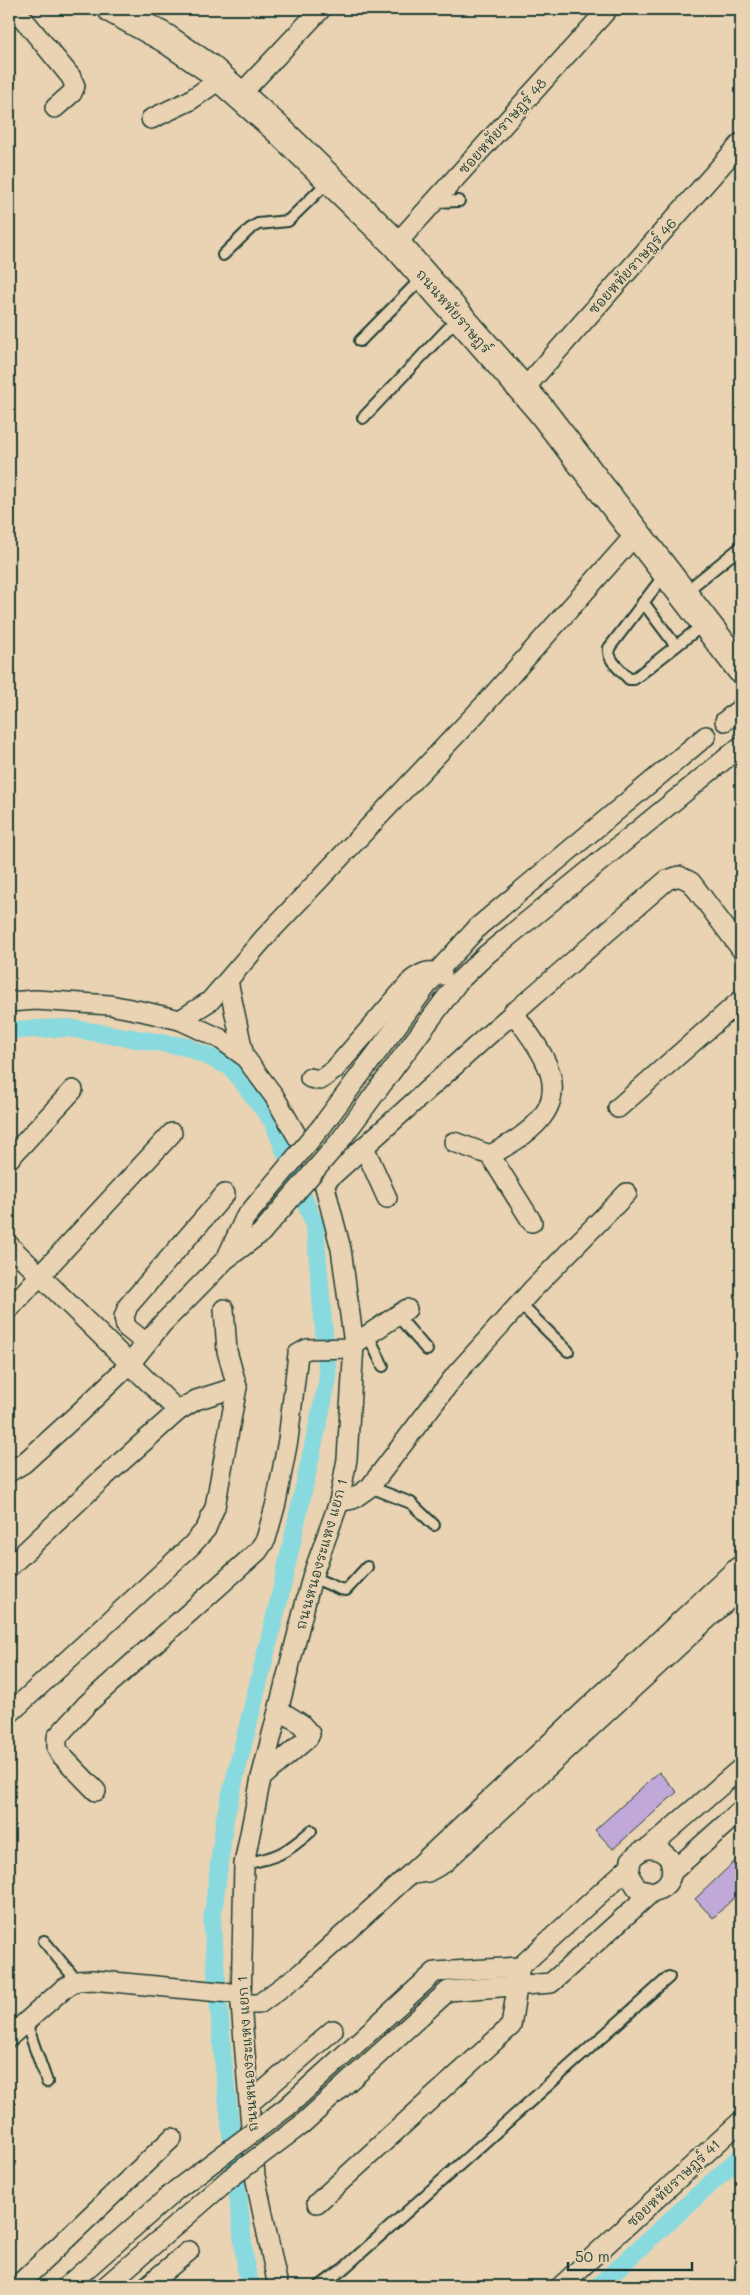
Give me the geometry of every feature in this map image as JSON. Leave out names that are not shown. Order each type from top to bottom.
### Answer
[{"type":"main road","name":"ถนนหทัยราษฎร์","points":[[112,9],[165,38],[231,87],[279,130],[396,244],[523,390],[741,669]]},
{"type":"street","points":[[151,119],[183,104],[231,87],[321,9]]},
{"type":"street","name":"ซอยหทัยราษฎร์ 48","points":[[396,244],[608,9]]},
{"type":"street","points":[[15,16],[71,77],[75,86],[72,93],[55,108]]},
{"type":"street","name":"ซอยหทัยราษฎร์ 46","points":[[523,390],[741,143]]},
{"type":"street","points":[[180,1020],[210,1001],[265,937],[485,704],[636,534]]},
{"type":"street","points":[[725,721],[741,708]]},
{"type":"street","points":[[225,1260],[245,1218],[322,1126],[437,972],[479,926],[706,736]]},
{"type":"street","points":[[9,1472],[24,1463],[129,1365],[162,1324],[225,1260],[261,1233],[339,1142],[458,982],[486,955],[741,746]]},
{"type":"street","points":[[690,751],[710,773]]},
{"type":"street","points":[[324,1183],[513,1012],[666,880],[679,876],[691,882],[741,950]]},
{"type":"street","points":[[310,1078],[320,1080],[334,1070],[412,980],[422,973],[429,970],[437,972],[458,982]]},
{"type":"street","points":[[228,981],[244,1056]]},
{"type":"street","name":"ถนนหนองระแหง แยก 1","points":[[9,1002],[36,1000],[110,1005],[180,1020],[219,1038],[244,1056],[274,1096],[324,1183],[341,1249],[358,1342],[347,1459],[339,1502],[312,1577],[261,1778],[244,1864],[241,1999],[255,2176],[278,2286]]},
{"type":"street","points":[[618,1108],[741,1000]]},
{"type":"street","points":[[490,1155],[524,1134],[543,1114],[552,1095],[553,1080],[548,1066],[539,1048],[513,1012]]},
{"type":"street","points":[[9,1159],[73,1090]]},
{"type":"street","points":[[9,1309],[172,1133]]},
{"type":"street","points":[[454,1142],[490,1155],[532,1222]]},
{"type":"street","points":[[364,1147],[387,1198]]},
{"type":"street","points":[[339,1502],[353,1499],[370,1487],[457,1372],[627,1193]]},
{"type":"street","points":[[146,1343],[126,1327],[124,1317],[128,1306],[225,1194]]},
{"type":"street","points":[[9,1245],[129,1365],[178,1411]]},
{"type":"street","points":[[9,1714],[191,1546],[206,1529],[216,1506],[237,1387],[227,1351],[224,1309]]},
{"type":"street","points":[[96,1791],[60,1754],[57,1748],[58,1737],[87,1704],[258,1552],[263,1545],[276,1503],[288,1440],[297,1357],[300,1351],[358,1342],[402,1312]]},
{"type":"street","points":[[9,1567],[100,1480],[178,1411],[196,1400],[237,1387]]},
{"type":"street","points":[[9,2037],[25,2020],[63,1989],[77,1981],[92,1980],[219,1992],[259,2004],[272,1996],[301,1973],[410,1875],[738,1567]]},
{"type":"street","points":[[410,1875],[428,1872],[444,1863],[741,1588]]},
{"type":"street","points":[[261,1778],[308,1738],[310,1734],[300,1723],[279,1710]]},
{"type":"street","points":[[68,2286],[176,2190],[287,2107],[435,1972],[520,1966],[629,1867],[636,1854],[650,1848],[741,1768]]},
{"type":"street","points":[[106,2286],[230,2178],[301,2125],[448,1991],[552,1983],[652,1892],[666,1886],[672,1872],[741,1810]]},
{"type":"street","points":[[650,1848],[657,1849],[669,1858],[672,1872]]},
{"type":"street","points":[[629,1867],[632,1882],[637,1888],[652,1892]]},
{"type":"street","points":[[317,2203],[511,2026],[519,1986],[520,1966]]},
{"type":"street","points":[[250,2103],[333,2030]]},
{"type":"street","name":"ซอยหทัยราษฎร์ 41","points":[[561,2286],[741,2121]]},
{"type":"street","points":[[17,2286],[172,2138]]},
{"type":"street","points":[[147,2286],[189,2251]]},
{"type":"lane","points":[[223,255],[250,229],[258,224],[288,220],[330,181]]},
{"type":"lane","points":[[434,202],[458,201]]},
{"type":"lane","points":[[360,341],[424,276]]},
{"type":"lane","points":[[363,418],[459,317]]},
{"type":"lane","points":[[705,624],[634,679],[629,679],[610,659],[608,653],[609,648],[643,602],[741,547]]},
{"type":"lane","points":[[643,602],[676,646]]},
{"type":"lane","points":[[520,1304],[568,1351]]},
{"type":"lane","points":[[402,1312],[427,1350]]},
{"type":"lane","points":[[358,1342],[383,1366]]},
{"type":"lane","points":[[370,1487],[411,1503],[434,1525]]},
{"type":"lane","points":[[312,1577],[346,1590],[367,1567]]},
{"type":"lane","points":[[244,1864],[289,1851],[311,1830]]},
{"type":"lane","points":[[44,1941],[77,1981]]},
{"type":"lane","points":[[320,2286],[343,2269],[669,1977]]},
{"type":"lane","points":[[25,2020],[47,2082]]},
{"type":"building","points":[[659,1772],[677,1792],[613,1849],[595,1830]]},
{"type":"building","points":[[735,1861],[741,1868],[741,1891],[713,1918],[695,1899]]},
{"type":"waterway","points":[[9,1030],[68,1028],[187,1047],[231,1067],[273,1122],[315,1226],[328,1379],[279,1600],[225,1818],[212,1921],[223,2059],[246,2269],[251,2286]]},
{"type":"waterway","points":[[598,2286],[741,2156]]}]
